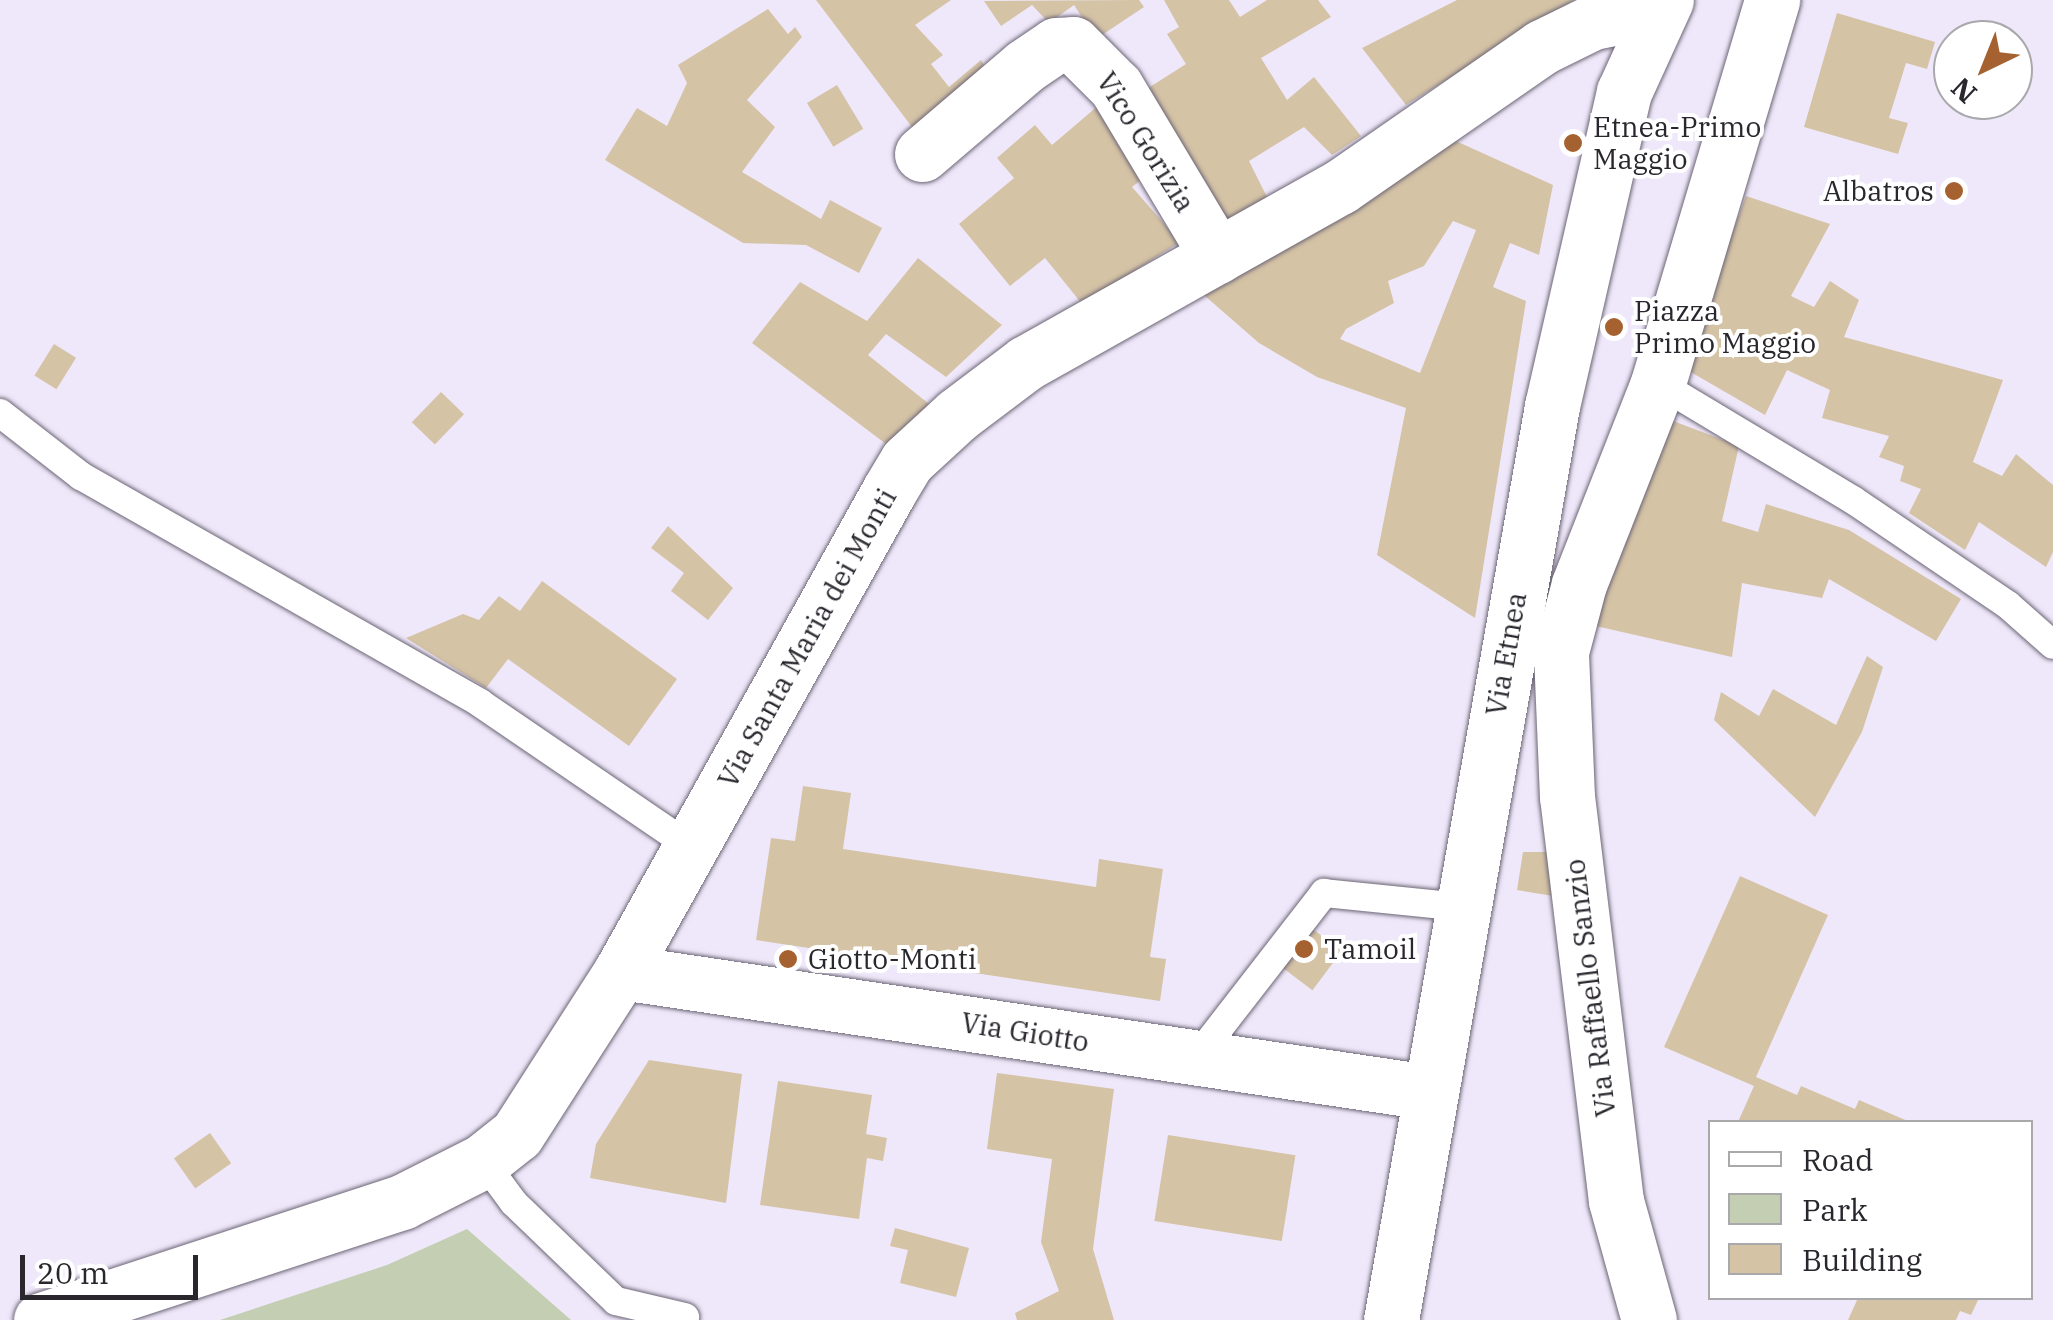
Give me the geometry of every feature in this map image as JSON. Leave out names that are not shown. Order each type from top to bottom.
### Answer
[{"type":"street","name":"Via Raffaello Sanzio","points":[[1649,1320],[1616,1201],[1567,797],[1561,652],[1579,584],[1658,383],[1772,0]]},
{"type":"street","name":"Via Santa Maria dei Monti","points":[[41,1320],[402,1202],[482,1160],[517,1134],[621,972],[908,461],[1026,363],[1340,187],[1542,47],[1593,22],[1662,5]]},
{"type":"street","name":"Via Etnea","points":[[1391,1320],[1428,1092],[1552,406],[1624,92],[1662,5]]},
{"type":"street","name":"Vico Gorizia","points":[[922,154],[1025,66],[1056,45],[1073,44],[1116,87],[1217,256]]},
{"type":"street","name":"Via Giotto","points":[[621,972],[1428,1092]]},
{"type":"lane","points":[[1658,383],[1853,500],[2008,605],[2053,644]]},
{"type":"lane","points":[[0,413],[81,476],[480,703],[690,846]]},
{"type":"lane","points":[[1196,1058],[1324,893],[1461,907]]},
{"type":"lane","points":[[482,1160],[514,1203],[616,1301],[685,1317]]},
{"type":"green space","points":[[467,1229],[571,1320],[220,1320],[387,1265]]},
{"type":"building","points":[[816,0],[951,0],[915,25],[943,55],[931,64],[949,87],[981,60],[991,76],[915,131]]},
{"type":"building","points":[[1139,0],[1144,7],[1096,39],[1074,5],[1049,23],[1032,5],[1001,26],[984,1]]},
{"type":"building","points":[[1164,0],[1229,0],[1240,17],[1267,0],[1318,0],[1331,17],[1261,58],[1287,100],[1314,77],[1361,136],[1332,155],[1304,127],[1249,161],[1268,199],[1221,231],[1142,92],[1186,64],[1167,34],[1179,27]]},
{"type":"building","points":[[1457,0],[1574,0],[1406,105],[1362,48]]},
{"type":"building","points":[[768,9],[788,34],[795,27],[802,37],[747,100],[775,127],[742,172],[821,219],[830,200],[882,228],[859,273],[806,245],[743,243],[605,160],[637,108],[667,126],[687,83],[678,65]]},
{"type":"building","points":[[1837,13],[1933,41],[1927,69],[1906,63],[1889,118],[1908,123],[1898,154],[1804,127]]},
{"type":"building","points":[[837,85],[863,129],[833,147],[807,103]]},
{"type":"building","points":[[1106,99],[1155,169],[1132,187],[1180,242],[1082,304],[1045,258],[1010,286],[959,224],[1014,178],[997,158],[1035,125],[1052,145]]},
{"type":"building","points":[[1447,137],[1553,185],[1539,255],[1510,243],[1493,287],[1526,301],[1475,618],[1377,555],[1406,408],[1317,377],[1259,343],[1197,289]],"holes":[[[1453,221],[1476,230],[1420,373],[1340,339],[1346,329],[1394,303],[1388,281],[1424,266]]]},
{"type":"building","points":[[1746,196],[1830,224],[1791,296],[1814,307],[1830,281],[1859,300],[1844,337],[2003,380],[1973,462],[2002,476],[2016,454],[2053,485],[2053,552],[2046,567],[1979,522],[1965,550],[1909,513],[1921,489],[1900,481],[1904,466],[1879,457],[1889,436],[1822,418],[1830,390],[1787,370],[1765,415],[1682,367]]},
{"type":"building","points":[[918,258],[1002,325],[946,377],[886,334],[868,355],[934,408],[890,447],[752,343],[800,282],[867,321]]},
{"type":"building","points":[[54,344],[76,358],[56,389],[34,375]]},
{"type":"building","points":[[441,392],[464,414],[435,444],[412,422]]},
{"type":"building","points":[[1660,416],[1739,446],[1722,521],[1758,532],[1766,504],[1849,530],[1961,599],[1936,641],[1829,579],[1822,598],[1742,583],[1732,657],[1587,624]]},
{"type":"building","points":[[668,526],[733,588],[708,620],[671,591],[684,573],[651,548]]},
{"type":"building","points":[[542,581],[677,679],[629,746],[508,659],[486,688],[406,638],[463,614],[479,620],[499,596],[520,611]]},
{"type":"building","points":[[1867,656],[1883,667],[1862,732],[1815,817],[1714,720],[1721,692],[1759,716],[1773,689],[1836,725]]},
{"type":"building","points":[[803,786],[851,793],[843,849],[1096,887],[1099,859],[1163,869],[1150,957],[1166,959],[1160,1001],[756,940],[771,838],[795,841]]},
{"type":"building","points":[[1523,852],[1551,852],[1553,896],[1517,890]]},
{"type":"building","points":[[1740,876],[1828,915],[1756,1077],[1797,1095],[1801,1086],[1855,1109],[1859,1100],[1905,1120],[1739,1120],[1754,1086],[1664,1047]]},
{"type":"building","points":[[1294,915],[1342,951],[1312,990],[1265,954]]},
{"type":"building","points":[[649,1060],[742,1074],[726,1203],[590,1178],[596,1144]]},
{"type":"building","points":[[997,1073],[1114,1089],[1093,1249],[1114,1320],[1017,1320],[1015,1313],[1059,1291],[1041,1242],[1052,1159],[987,1149]]},
{"type":"building","points":[[778,1081],[872,1095],[866,1134],[887,1138],[883,1161],[867,1158],[859,1219],[760,1205]]},
{"type":"building","points":[[210,1133],[231,1163],[195,1189],[174,1158]]},
{"type":"building","points":[[1168,1135],[1295,1155],[1282,1241],[1154,1221]]},
{"type":"building","points":[[895,1228],[969,1248],[956,1297],[900,1283],[908,1250],[890,1246]]},
{"type":"building","points":[[1857,1300],[1978,1300],[1971,1315],[1960,1311],[1956,1320],[1848,1320]]},
{"type":"place","name":"Etnea-Primo Maggio","points":[[1573,143]]},
{"type":"place","name":"Albatros","points":[[1954,191]]},
{"type":"place","name":"Piazza Primo Maggio","points":[[1614,327]]},
{"type":"place","name":"Tamoil","points":[[1304,949]]},
{"type":"place","name":"Giotto-Monti","points":[[788,959]]}]
